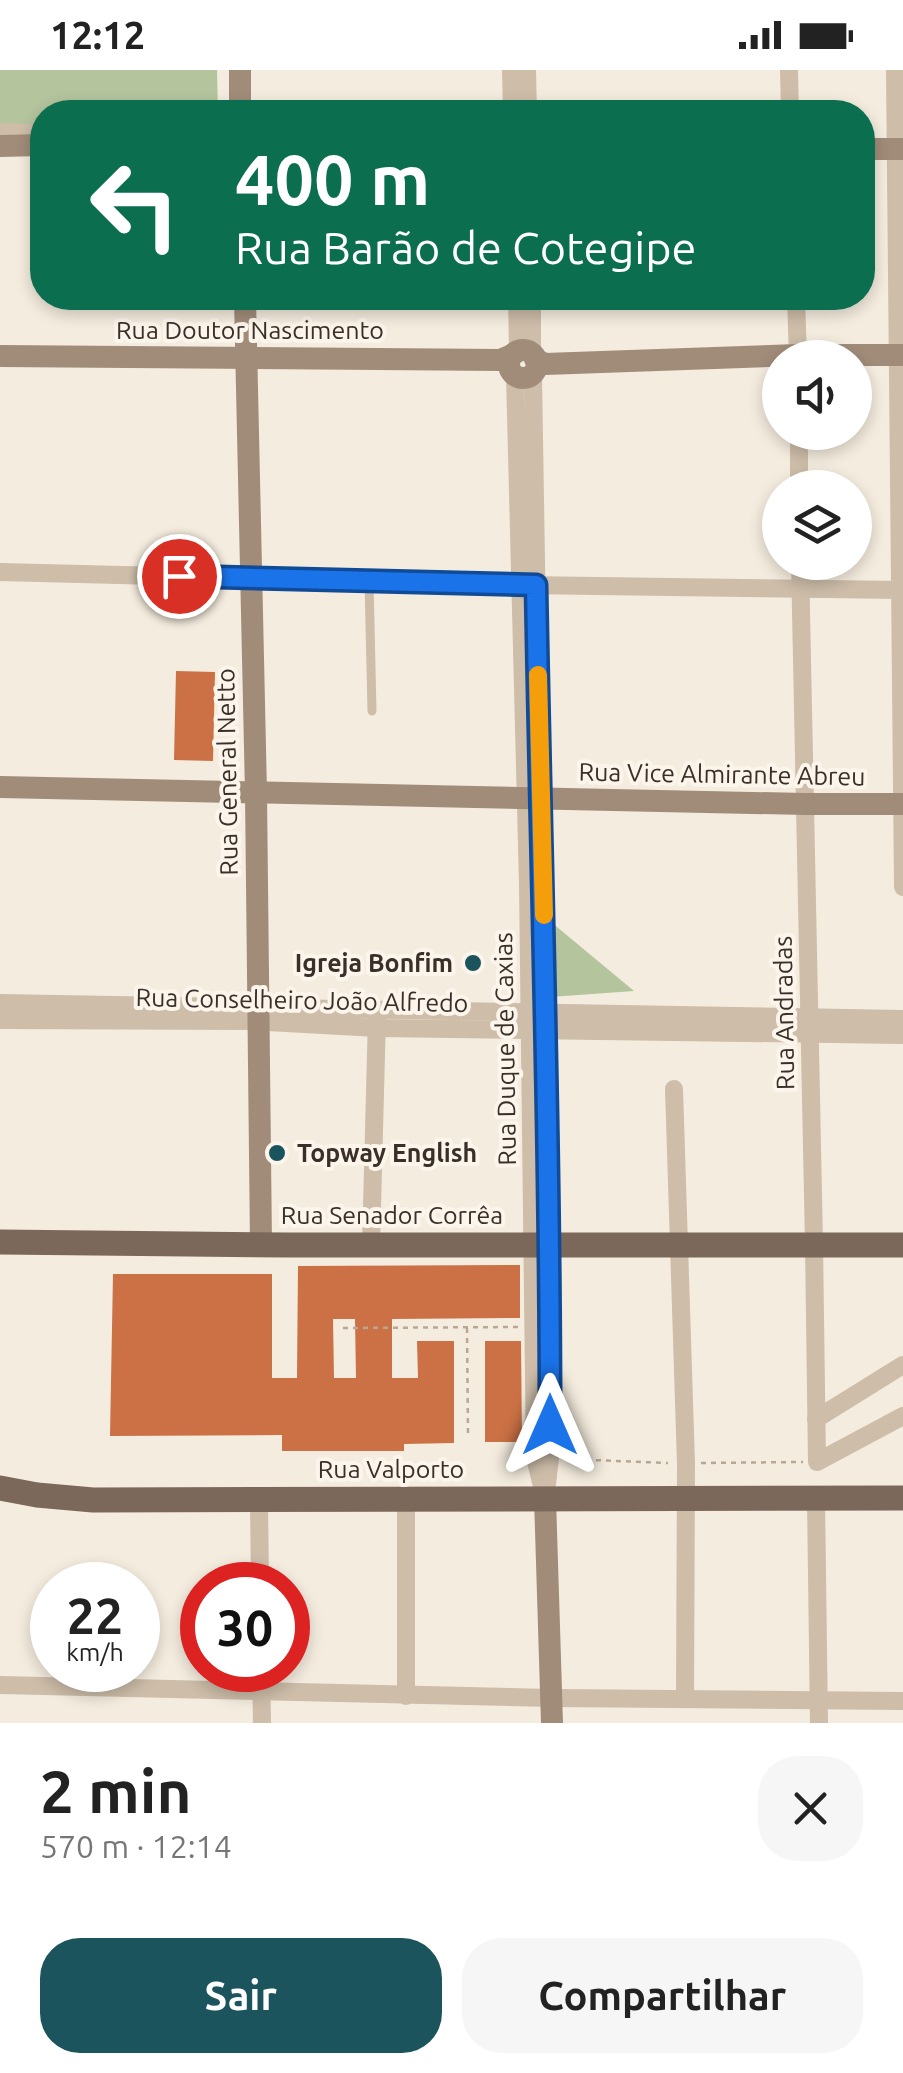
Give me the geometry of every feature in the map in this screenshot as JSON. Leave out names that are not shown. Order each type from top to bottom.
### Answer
[{"type":"main road","name":"Rua Senador Corrêa","points":[[0,1242],[903,1245]]},
{"type":"main road","name":"Rua Valporto","points":[[0,1488],[94,1500],[903,1498]]},
{"type":"main road","points":[[0,1502],[37,1495]]},
{"type":"street","points":[[790,70],[790,100]]},
{"type":"street","points":[[895,70],[899,149],[903,886]]},
{"type":"street","points":[[0,132],[30,133]]},
{"type":"street","points":[[0,146],[30,145]]},
{"type":"street","name":"Rua General Netto","points":[[245,310],[261,1245]]},
{"type":"street","name":"Rua Duque de Caxias","points":[[518,310],[524,363],[540,1245],[550,1458],[545,1498]]},
{"type":"street","name":"Rua Duque de Caxias","points":[[524,363],[531,310]]},
{"type":"street","points":[[796,310],[797,340]]},
{"type":"street","name":"Rua Doutor Nascimento","points":[[872,355],[901,355]]},
{"type":"street","name":"Rua Doutor Nascimento","points":[[0,356],[524,363],[762,357]]},
{"type":"street","points":[[0,572],[901,590]]},
{"type":"street","name":"Rua Andradas","points":[[800,580],[817,1462],[903,1416]]},
{"type":"street","name":"Rua Vice Almirante Abreu","points":[[0,787],[902,804]]},
{"type":"street","name":"Rua Conselheiro João Alfredo","points":[[0,1003],[91,1012],[866,1027],[903,1035]]},
{"type":"street","name":"Rua Conselheiro João Alfredo","points":[[0,1020],[91,1012]]},
{"type":"street","points":[[371,1245],[377,1019]]},
{"type":"street","name":"Rua Conselheiro João Alfredo","points":[[866,1027],[903,1020]]},
{"type":"street","points":[[674,1089],[686,1499],[686,1699]]},
{"type":"street","name":"Rua Duque de Caxias","points":[[540,1245],[534,1326],[535,1458],[545,1498]]},
{"type":"street","points":[[816,1419],[903,1366]]},
{"type":"street","points":[[406,1498],[406,1696]]},
{"type":"street","points":[[545,1498],[552,1723]]},
{"type":"street","points":[[816,1499],[819,1723]]},
{"type":"street","points":[[259,1500],[260,1562]]},
{"type":"street","points":[[0,1685],[180,1690]]},
{"type":"street","points":[[262,1723],[262,1692],[903,1701]]},
{"type":"lane","points":[[369,582],[372,711]]},
{"type":"path","points":[[343,1328],[534,1326]]},
{"type":"path","points":[[467,1327],[468,1434]]},
{"type":"green space","points":[[0,70],[217,70],[218,100],[30,100],[30,126],[0,126]]},
{"type":"green space","points":[[551,922],[634,991],[550,997]]},
{"type":"building","points":[[176,671],[215,672],[213,761],[174,760]]},
{"type":"building","points":[[520,1265],[520,1318],[392,1319],[392,1378],[418,1378],[417,1341],[454,1341],[454,1443],[404,1444],[404,1451],[282,1451],[282,1435],[110,1436],[113,1274],[272,1274],[272,1378],[297,1378],[298,1266]],"holes":[[[333,1319],[355,1319],[356,1378],[334,1378]]]},
{"type":"building","points":[[485,1341],[521,1341],[522,1442],[485,1442]]},
{"type":"slow traffic","points":[[538,675],[544,915]]},
{"type":"place","name":"Igreja Bonfim","points":[[473,963]]},
{"type":"place","name":"Topway English","points":[[277,1153]]},
{"type":"route","points":[[179,576],[536,585],[550,1425]]}]
